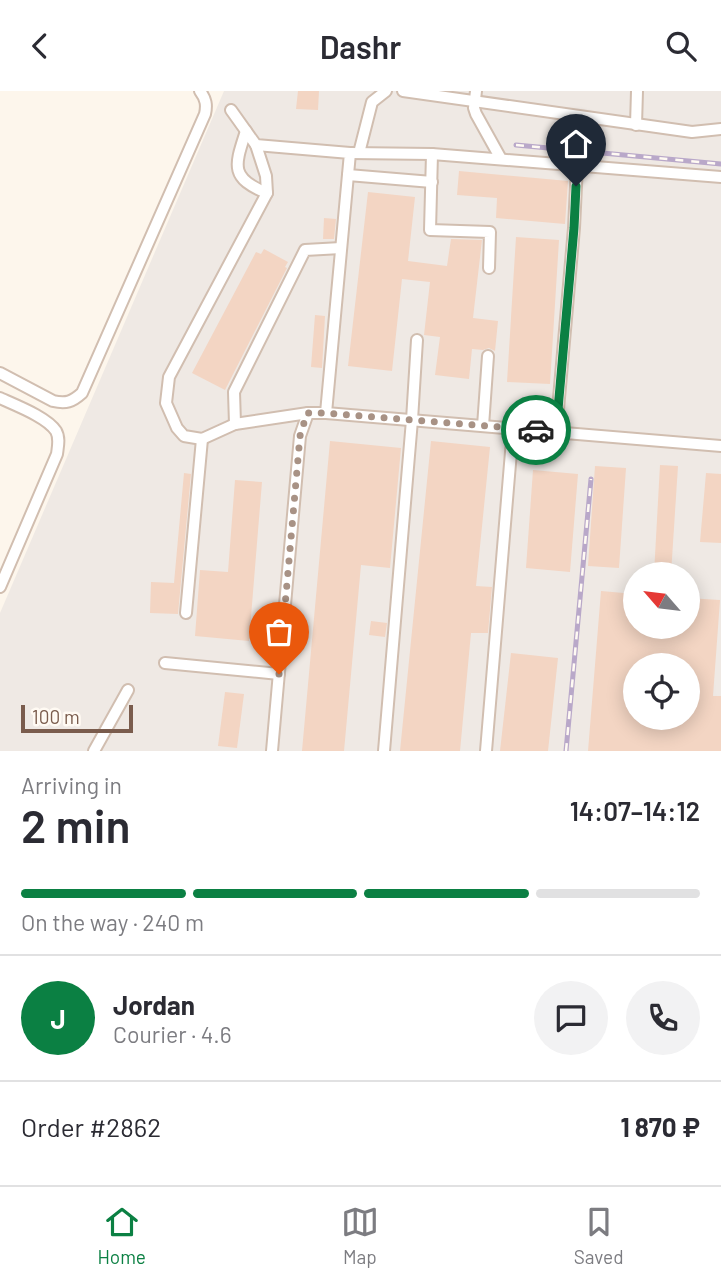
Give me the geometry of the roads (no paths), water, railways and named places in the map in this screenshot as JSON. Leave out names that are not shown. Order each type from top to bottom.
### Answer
[{"type":"lane","points":[[0,373],[53,401],[62,403],[74,400],[82,393],[205,114],[205,98],[200,91]]},
{"type":"lane","points":[[326,413],[348,175],[371,97],[386,91]]},
{"type":"lane","points":[[403,91],[475,96],[635,125],[692,132],[721,129]]},
{"type":"lane","points":[[635,125],[637,91]]},
{"type":"lane","points":[[475,96],[476,114],[501,159]]},
{"type":"lane","points":[[231,110],[256,145],[266,176],[267,193],[169,377],[166,403],[177,428],[184,436],[202,439],[236,424],[307,413],[326,413],[721,446]]},
{"type":"lane","points":[[246,131],[236,161],[240,175],[252,187],[267,193]]},
{"type":"lane","points":[[256,145],[354,153],[432,154],[721,177]]},
{"type":"lane","points":[[432,154],[430,230],[490,232],[489,268]]},
{"type":"lane","points":[[556,432],[577,165]]},
{"type":"lane","points":[[348,175],[432,182]]},
{"type":"lane","points":[[236,424],[234,392],[305,250],[341,248]]},
{"type":"lane","points":[[384,751],[417,339]]},
{"type":"lane","points":[[483,426],[488,356]]},
{"type":"lane","points":[[0,398],[51,425],[59,442],[57,454],[0,587]]},
{"type":"lane","points":[[272,751],[300,436],[307,413]]},
{"type":"lane","points":[[486,751],[513,428]]},
{"type":"lane","points":[[186,613],[202,439]]},
{"type":"lane","points":[[165,663],[279,674]]},
{"type":"lane","points":[[94,751],[128,689]]},
{"type":"railway","points":[[516,145],[721,164]]},
{"type":"railway","points":[[566,751],[591,479]]}]
